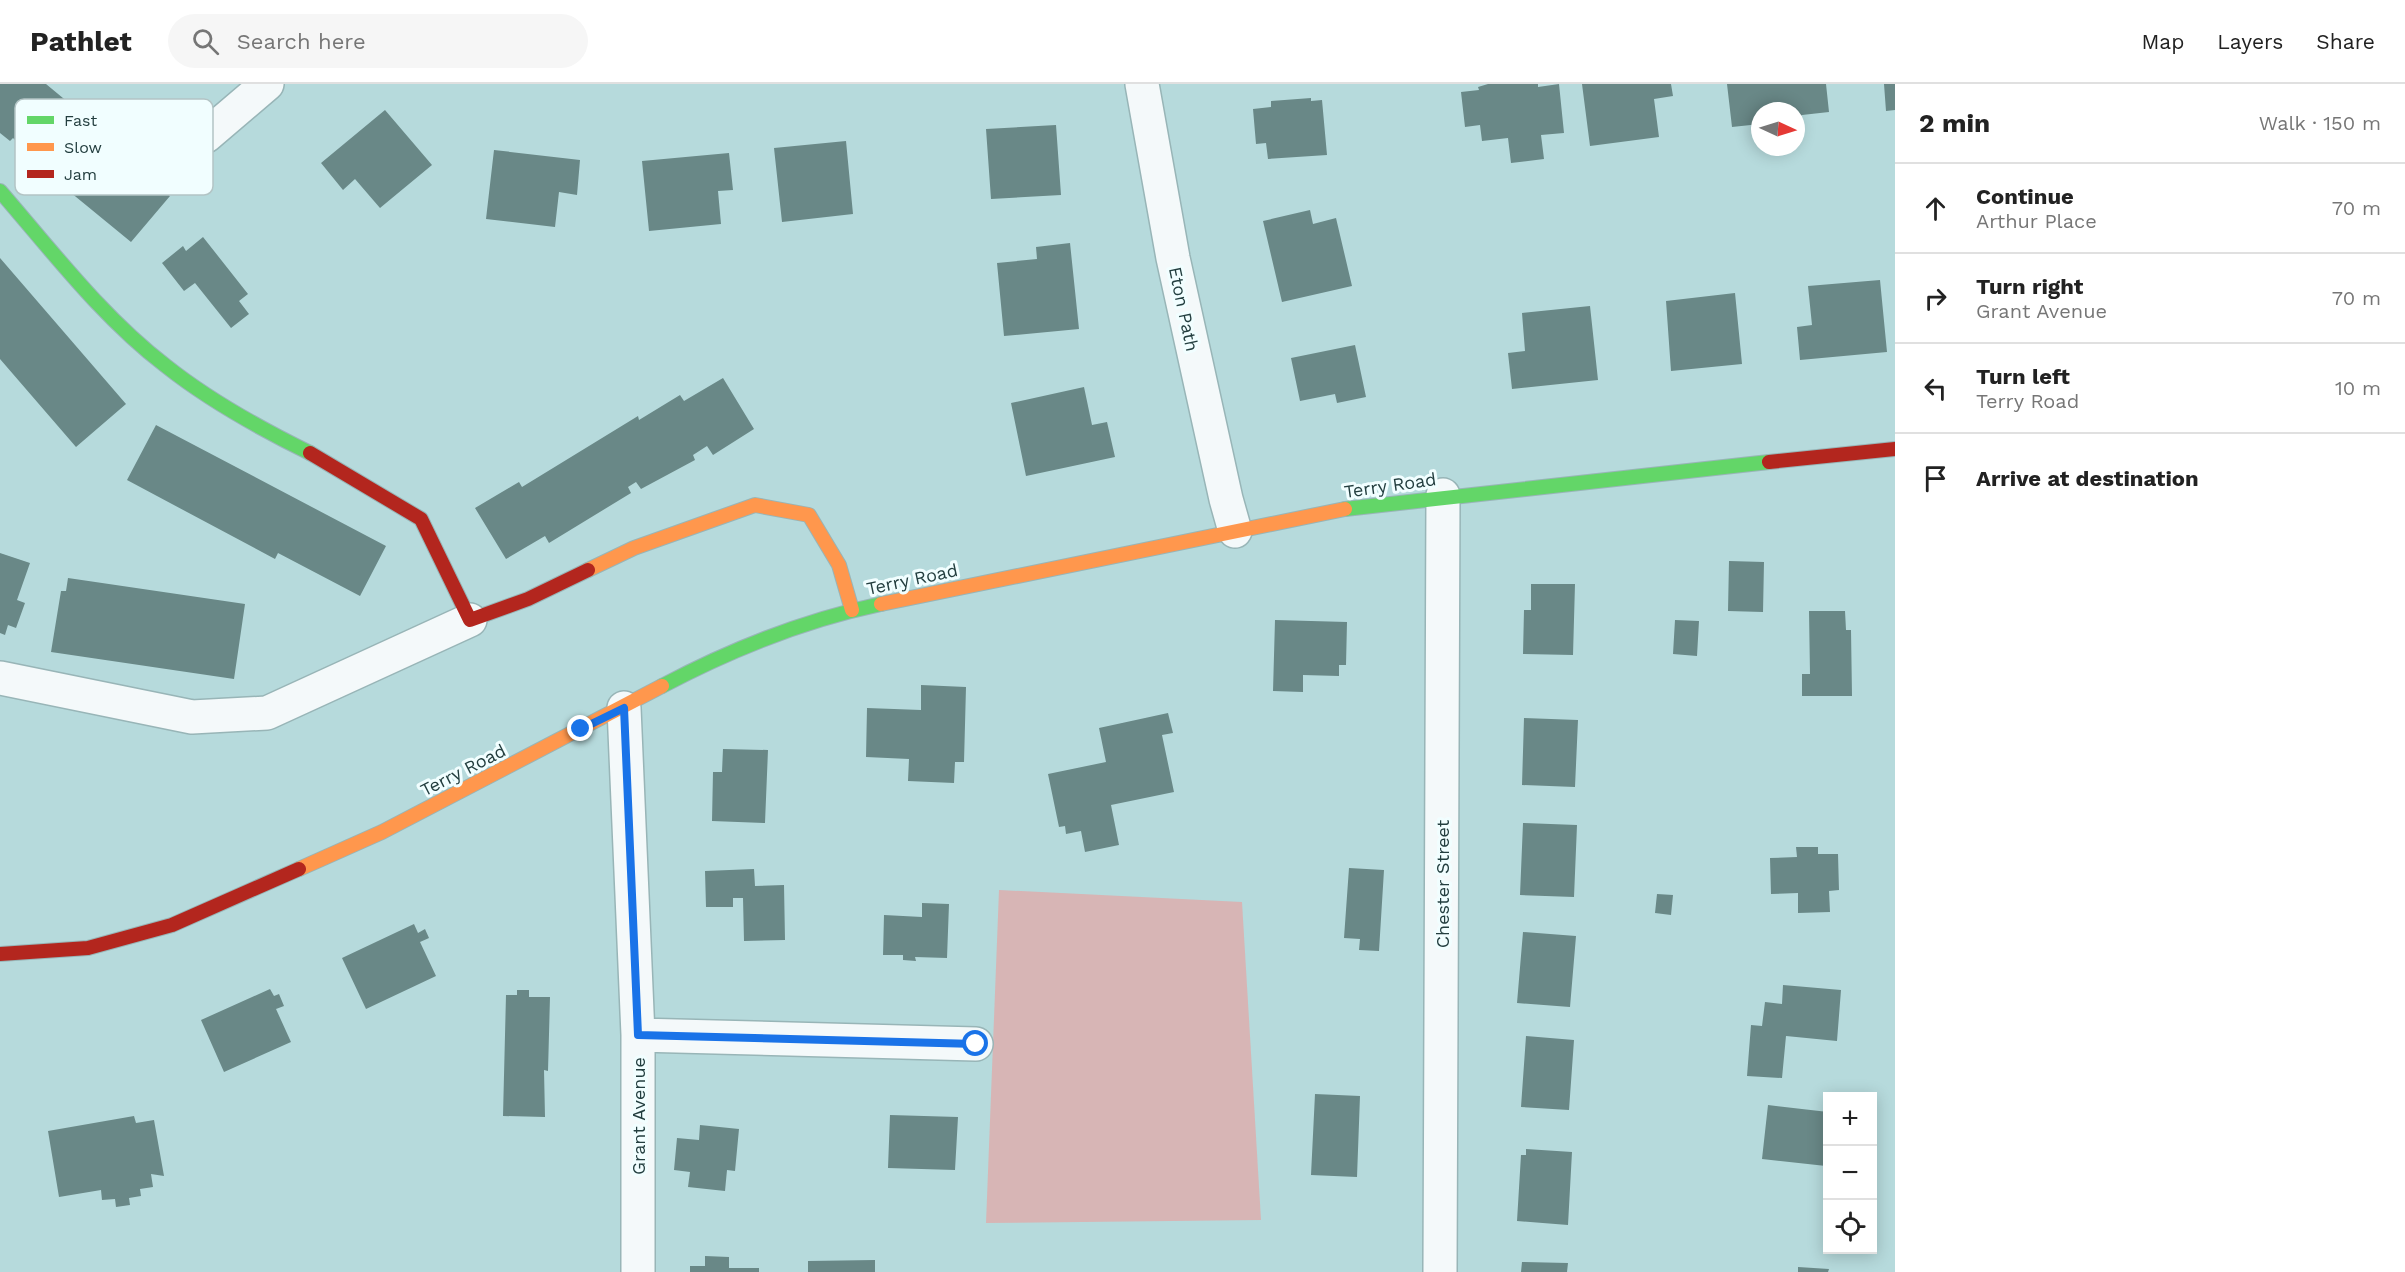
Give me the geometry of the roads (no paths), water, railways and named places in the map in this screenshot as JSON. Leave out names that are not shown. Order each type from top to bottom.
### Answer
[{"type":"street","points":[[213,130],[267,84]]},
{"type":"street","name":"Eton Path","points":[[1142,84],[1173,258],[1235,531]]},
{"type":"street","points":[[0,191],[93,298],[165,366],[246,422],[332,464],[421,519],[470,620]]},
{"type":"street","name":"Terry Road","points":[[0,954],[88,948],[172,925],[382,832],[746,646],[852,610],[1367,505],[1443,495],[1895,449]]},
{"type":"street","name":"Chester Street","points":[[1440,1272],[1443,495]]},
{"type":"street","points":[[0,678],[192,717],[267,713],[470,620],[528,600],[634,548],[755,505],[809,515],[839,565],[852,610]]},
{"type":"street","name":"Grant Avenue","points":[[624,708],[638,1035],[638,1272]]},
{"type":"street","points":[[638,1035],[976,1044]]}]
